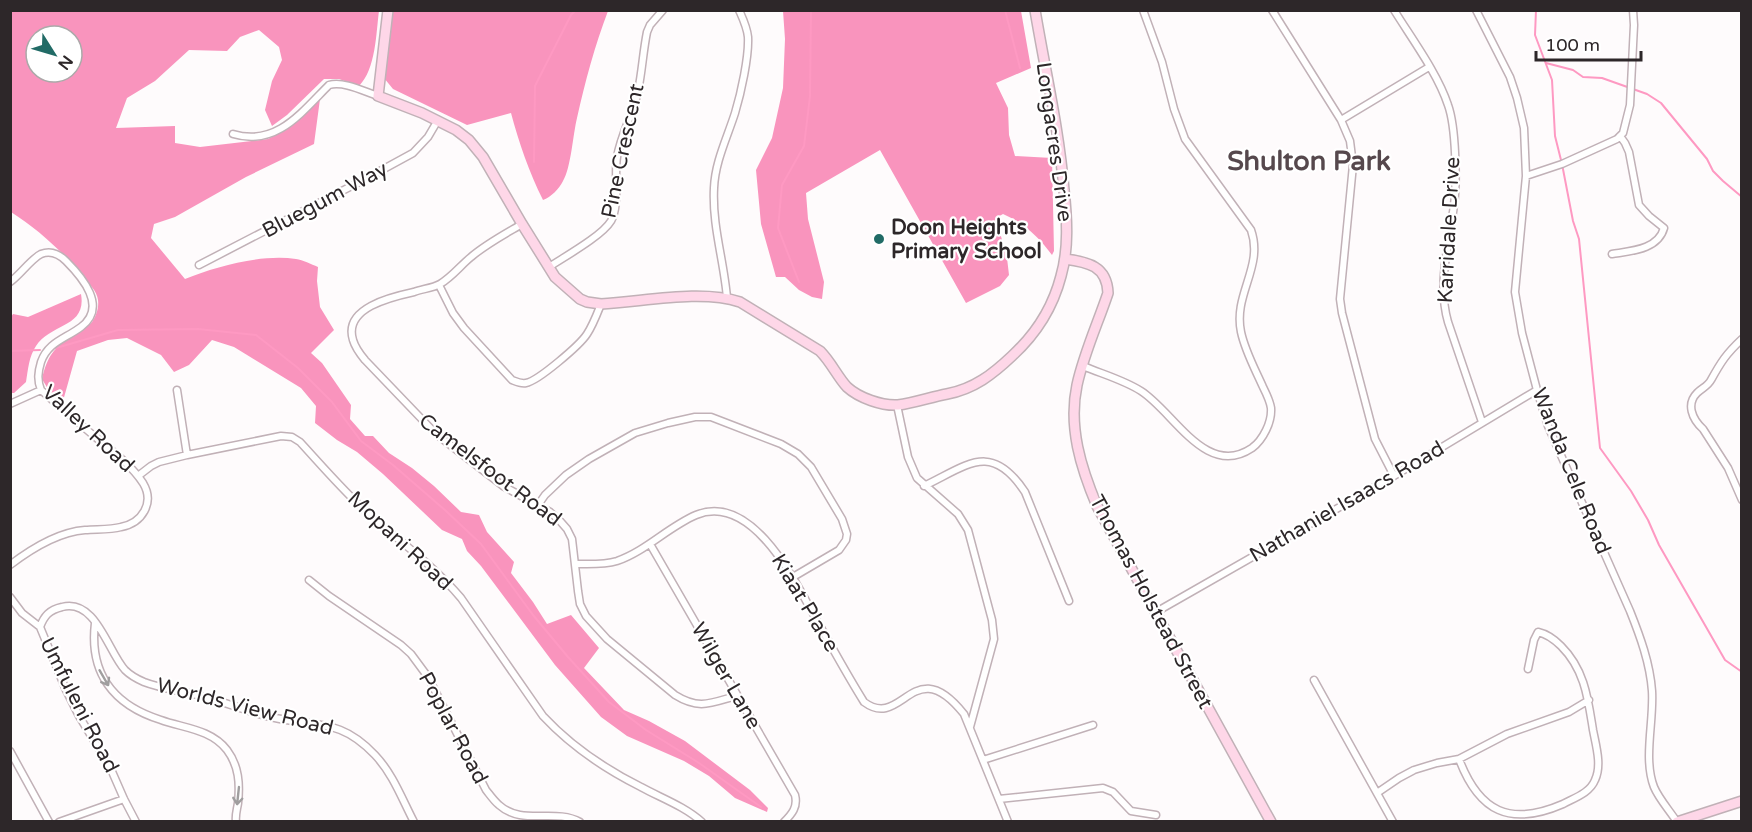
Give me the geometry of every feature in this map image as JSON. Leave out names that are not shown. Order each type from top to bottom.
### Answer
[{"type":"street","points":[[378,96],[388,10]]},
{"type":"street","name":"Pine Crescent","points":[[549,267],[597,234],[612,219],[615,209],[617,158],[638,90],[647,32],[663,10]]},
{"type":"street","points":[[727,298],[714,215],[714,189],[717,165],[735,112],[745,65],[748,36],[739,10]]},
{"type":"street","name":"Longacres Drive","points":[[233,134],[245,138],[274,133],[288,124],[329,85],[336,83],[378,96],[438,120],[469,140],[483,157],[555,278],[587,302],[601,304],[686,297],[727,298],[751,308],[820,351],[848,388],[862,397],[880,403],[897,405],[953,393],[985,379],[1025,344],[1046,315],[1061,276],[1065,259],[1066,212],[1062,166],[1035,10]]},
{"type":"street","points":[[1083,366],[1143,392],[1196,444],[1220,456],[1244,453],[1256,446],[1269,422],[1271,408],[1244,343],[1239,318],[1240,305],[1254,261],[1256,249],[1254,238],[1251,230],[1185,139],[1174,109],[1162,62],[1143,10]]},
{"type":"street","points":[[1272,10],[1341,120],[1350,141],[1353,165],[1340,299],[1341,313],[1375,439],[1394,476]]},
{"type":"street","name":"Karridale Drive","points":[[1394,10],[1445,95],[1449,108],[1452,124],[1454,202],[1442,292],[1444,310],[1482,422]]},
{"type":"street","name":"Wanda Cele Road","points":[[1476,10],[1500,53],[1517,98],[1524,128],[1526,176],[1515,292],[1522,333],[1548,426],[1630,611],[1647,660],[1652,690],[1652,733],[1649,757],[1655,790],[1677,822],[1742,801]]},
{"type":"street","points":[[1526,176],[1562,164],[1623,133],[1630,105],[1633,10]]},
{"type":"street","points":[[1341,120],[1429,67]]},
{"type":"street","name":"Bluegum Way","points":[[199,265],[413,153],[428,137],[438,120]]},
{"type":"street","points":[[1611,254],[1644,248],[1661,236],[1664,228],[1640,205],[1629,152],[1620,136]]},
{"type":"street","name":"Camelsfoot Road","points":[[522,224],[484,247],[439,285],[374,304],[364,310],[356,318],[351,329],[356,348],[436,434],[503,486],[555,516],[567,529],[572,539],[580,604],[586,616],[607,639],[686,702],[706,705],[736,696]]},
{"type":"street","name":"Valley Road","points":[[10,282],[42,254],[50,252],[56,253],[68,262],[90,292],[93,309],[87,322],[56,341],[43,357],[38,378],[41,390],[124,460],[147,491],[148,501],[146,509],[137,521],[118,528],[68,533],[54,538],[10,565]]},
{"type":"street","name":"Thomas Holstead Street","points":[[1065,259],[1096,268],[1103,273],[1107,282],[1108,292],[1077,385],[1074,405],[1076,443],[1097,506],[1271,822]]},
{"type":"street","points":[[439,285],[453,313],[464,328],[512,380],[519,383],[527,383],[535,378],[580,344],[588,333],[601,304]]},
{"type":"street","points":[[1742,339],[1724,358],[1711,381],[1693,397],[1690,405],[1693,416],[1728,468],[1742,500]]},
{"type":"street","points":[[10,404],[41,390]]},
{"type":"street","points":[[177,390],[188,455]]},
{"type":"street","name":"Nathaniel Isaacs Road","points":[[1156,612],[1394,476],[1537,390]]},
{"type":"street","points":[[897,405],[913,471],[924,486],[958,514],[968,530],[994,630],[991,652],[970,728],[1008,822]]},
{"type":"street","points":[[538,505],[566,475],[635,433],[686,419],[711,417],[781,444],[798,454],[811,467],[842,519],[847,534],[839,550],[793,577]]},
{"type":"street","name":"Mopani Road","points":[[138,476],[151,466],[188,455],[281,436],[292,437],[300,442],[359,505],[448,582],[543,716],[554,728],[614,772],[688,811],[702,822]]},
{"type":"street","points":[[924,486],[967,465],[980,462],[998,464],[1007,470],[1025,492],[1069,601]]},
{"type":"street","name":"Kiaat Place","points":[[576,564],[604,564],[618,560],[650,544],[693,516],[709,510],[735,517],[764,537],[779,556],[864,702],[871,707],[887,709],[920,690],[934,688],[952,700],[964,714],[970,728]]},
{"type":"street","name":"Wilger Lane","points":[[650,544],[795,795],[794,810],[784,822]]},
{"type":"street","name":"Poplar Road","points":[[309,580],[411,654],[428,677],[486,790],[500,806],[509,812],[527,816],[568,816],[580,822]]},
{"type":"street","name":"Umfuleni Road","points":[[10,597],[22,613],[40,627],[66,690],[110,767],[136,822]]},
{"type":"street","name":"Worlds View Road","points":[[40,627],[44,617],[52,610],[65,606],[77,608],[86,612],[96,622],[123,668],[145,682],[203,696],[274,718],[325,725],[350,734],[384,765],[414,822]]},
{"type":"street","points":[[96,622],[94,653],[99,672],[111,690],[132,707],[161,720],[201,732],[216,740],[227,750],[239,778],[236,822]]},
{"type":"street","points":[[1459,759],[1470,782],[1488,803],[1505,813],[1516,815],[1535,814],[1557,806],[1579,796],[1594,783],[1598,770],[1589,700],[1575,663],[1559,644],[1538,632],[1528,669]]},
{"type":"street","points":[[1314,680],[1393,822]]},
{"type":"street","points":[[1377,793],[1414,770],[1459,759],[1507,734],[1569,712],[1589,700]]},
{"type":"street","points":[[983,760],[1093,725]]},
{"type":"street","points":[[10,751],[49,822]]},
{"type":"street","points":[[999,798],[1103,788],[1113,792],[1131,811],[1156,815]]},
{"type":"street","points":[[59,822],[124,799]]},
{"type":"shaded area","points":[[11,11],[379,11],[372,61],[365,79],[359,86],[339,79],[324,79],[287,115],[272,126],[265,110],[272,81],[282,60],[279,47],[259,30],[240,37],[227,51],[189,50],[155,81],[127,98],[116,128],[175,126],[175,143],[200,147],[268,139],[285,130],[320,99],[314,144],[246,177],[175,217],[154,224],[151,238],[185,279],[225,266],[269,258],[296,259],[318,267],[320,307],[334,330],[311,353],[322,363],[351,405],[350,419],[365,436],[373,436],[389,453],[434,486],[461,512],[479,515],[487,532],[514,562],[511,573],[547,624],[571,615],[599,648],[584,668],[624,710],[685,741],[750,790],[768,808],[767,812],[735,798],[709,776],[684,761],[627,736],[601,717],[555,665],[481,566],[467,551],[462,539],[442,530],[357,452],[315,423],[316,406],[301,388],[234,347],[212,340],[189,365],[174,372],[161,355],[127,338],[108,340],[77,351],[63,401],[51,394],[42,379],[52,353],[92,322],[98,309],[98,303],[94,291],[75,267],[31,226],[11,212]]},
{"type":"shaded area","points":[[392,11],[608,11],[583,91],[566,175],[552,195],[543,200],[533,179],[511,113],[467,125],[393,89],[384,78]]},
{"type":"shaded area","points":[[783,11],[1021,11],[1031,68],[996,83],[1008,108],[1009,135],[1015,156],[1052,158],[1054,251],[1052,255],[1031,231],[1003,214],[996,218],[1007,258],[1009,275],[1000,286],[966,303],[880,150],[806,193],[808,219],[824,282],[822,299],[799,290],[785,277],[776,277],[761,224],[756,170],[772,138],[783,88],[785,39]]},
{"type":"shaded area","points":[[81,294],[79,313],[42,339],[36,346],[30,359],[26,382],[11,393],[11,317],[13,314],[28,317]]},
{"type":"waterway","points":[[534,162],[535,86],[571,15],[576,10]]},
{"type":"waterway","points":[[799,282],[778,228],[782,185],[804,146],[810,96],[811,10]]},
{"type":"waterway","points":[[1005,10],[1020,68]]},
{"type":"waterway","points":[[1536,10],[1535,35],[1552,80],[1555,136],[1579,239],[1600,448],[1631,491],[1725,660],[1742,672]]},
{"type":"waterway","points":[[1546,63],[1573,70],[1583,77],[1602,78],[1647,94],[1661,103],[1707,159],[1713,171],[1742,197]]},
{"type":"waterway","points":[[56,348],[118,330],[198,329],[256,335],[298,368],[332,402],[361,441],[393,465],[481,544],[533,615],[609,702],[646,730],[699,763],[761,807]]},
{"type":"waterway","points":[[10,351],[40,350]]},
{"type":"place","name":"Doon Heights Primary School","points":[[879,239]]},
{"type":"district","name":"Shulton Park","points":[[1309,161]]}]
